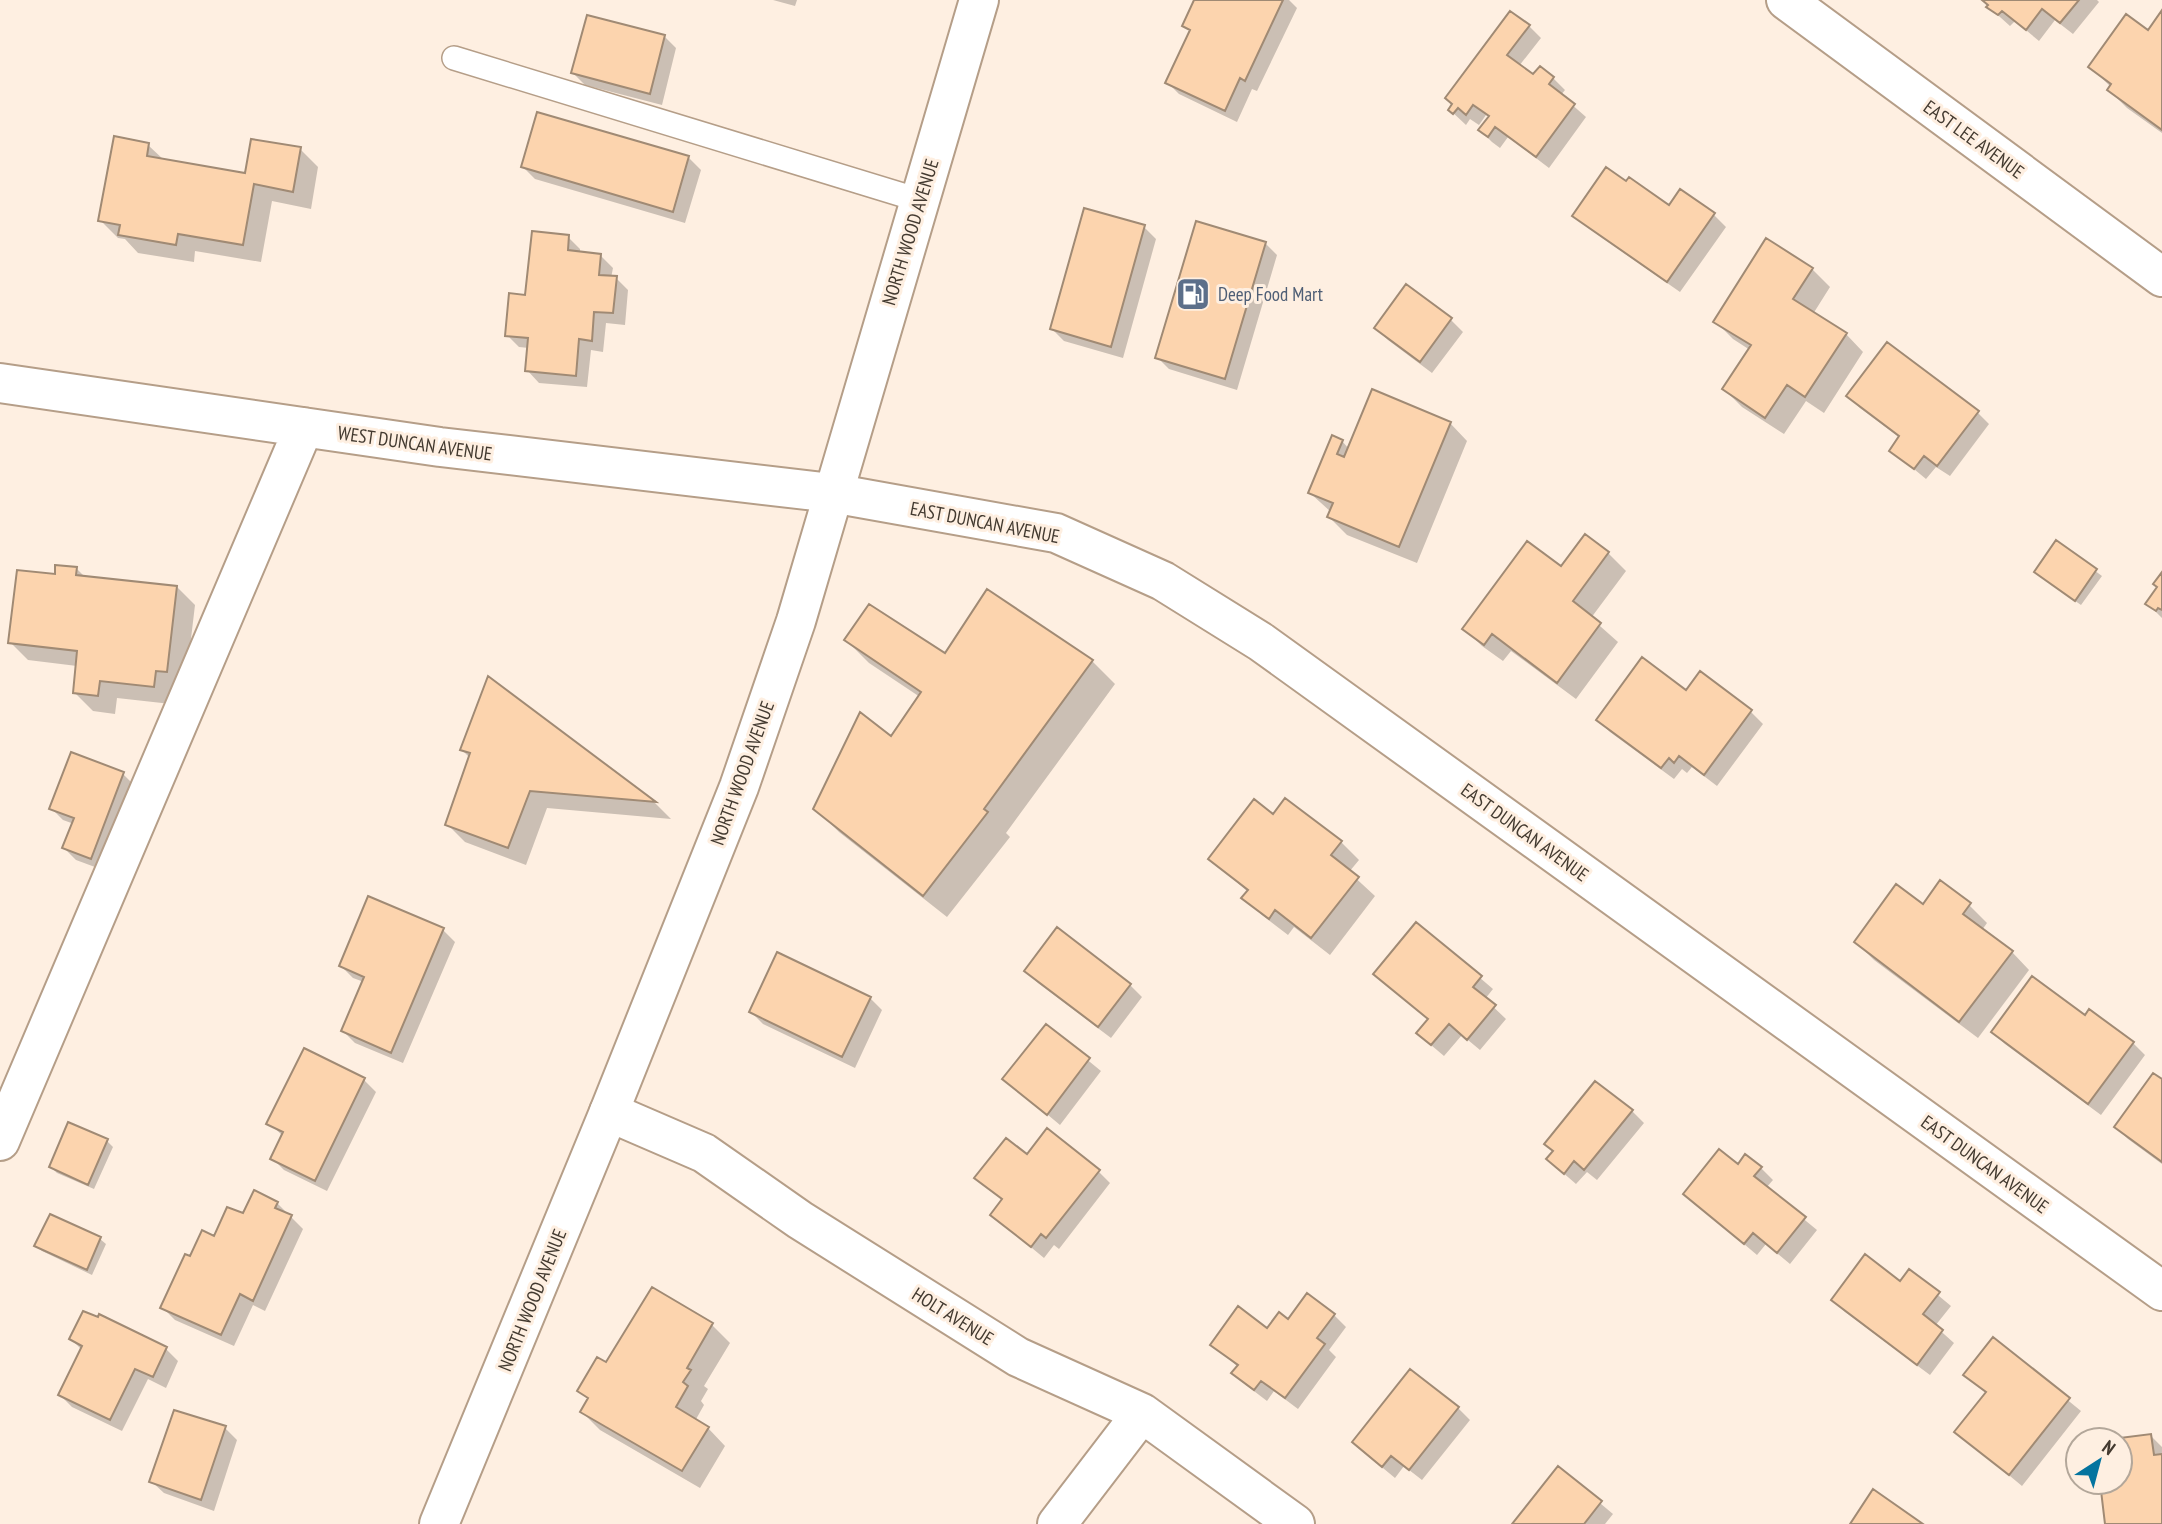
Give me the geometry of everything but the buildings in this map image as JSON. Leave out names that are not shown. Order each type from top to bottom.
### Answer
[{"type":"street","name":"NORTH WOOD AVENUE","points":[[439,1524],[609,1112],[739,787],[796,621],[979,0]]},
{"type":"street","name":"EAST LEE AVENUE","points":[[1786,0],[2162,277]]},
{"type":"street","name":"WEST DUNCAN AVENUE","points":[[0,383],[440,447],[832,493]]},
{"type":"street","points":[[0,1141],[304,427]]},
{"type":"street","name":"EAST DUNCAN AVENUE","points":[[832,493],[1056,533],[1163,581],[1261,642],[2162,1291]]},
{"type":"street","name":"HOLT AVENUE","points":[[609,1112],[704,1153],[800,1220],[1018,1357],[1142,1413],[1295,1524]]},
{"type":"street","points":[[1057,1524],[1142,1413]]},
{"type":"lane","points":[[454,58],[919,200]]},
{"type":"place","name":"Deep Food Mart","points":[[1193,294]]}]
